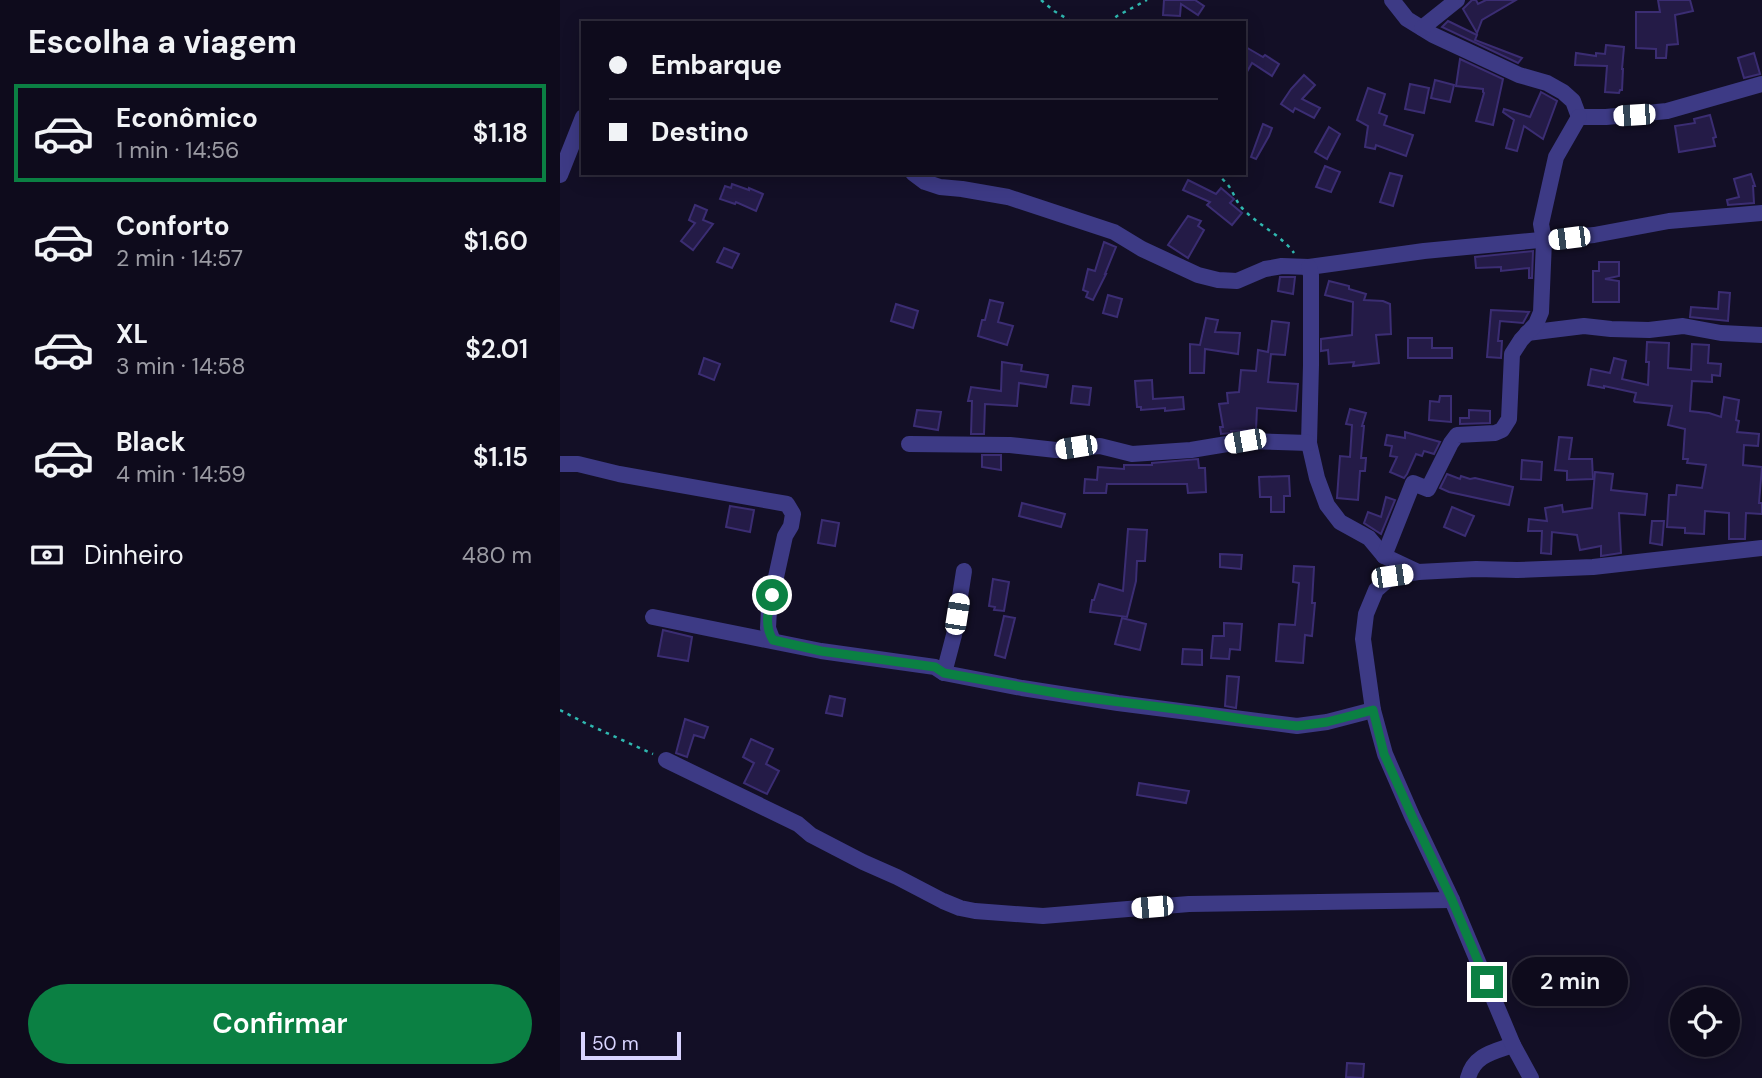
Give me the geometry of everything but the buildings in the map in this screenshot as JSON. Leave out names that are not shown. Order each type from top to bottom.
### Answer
[{"type":"street","points":[[1392,0],[1407,19],[1433,35],[1563,92],[1573,102],[1579,117]]},
{"type":"street","points":[[1422,28],[1457,0]]},
{"type":"street","points":[[1579,117],[1667,111],[1762,84]]},
{"type":"street","points":[[1542,325],[1544,241],[1541,224],[1556,157],[1579,117]]},
{"type":"street","points":[[560,175],[581,122]]},
{"type":"street","points":[[916,175],[925,182],[940,187],[1008,197],[1114,232],[1142,249],[1198,275],[1237,281],[1265,269],[1282,266],[1309,267],[1424,251],[1594,235],[1669,221],[1762,213]]},
{"type":"street","points":[[1309,267],[1312,341],[1308,443],[1317,478],[1327,505],[1340,522],[1369,538],[1384,556],[1418,572]]},
{"type":"street","points":[[1384,556],[1413,483],[1428,489],[1457,435],[1495,433],[1506,425],[1510,411],[1512,354],[1527,333],[1542,325],[1611,330],[1683,326],[1762,335]]},
{"type":"street","points":[[909,444],[1010,445],[1056,450],[1100,446],[1132,454],[1191,450],[1245,441],[1308,443]]},
{"type":"street","points":[[560,464],[578,464],[619,474],[787,504],[793,514],[791,526],[785,536],[769,609],[768,628],[773,640]]},
{"type":"street","points":[[1531,1078],[1513,1045],[1452,900],[1384,754],[1373,710],[1363,639],[1367,614],[1376,590],[1392,576],[1418,572],[1593,567],[1762,548]]},
{"type":"street","points":[[944,673],[954,635],[964,571]]},
{"type":"street","points":[[653,617],[821,651],[935,667],[944,673],[1022,688],[1248,720],[1297,726],[1327,722],[1373,710]]},
{"type":"street","points":[[666,760],[798,824],[811,835],[863,862],[943,901],[975,911],[1043,916],[1215,903],[1452,900]]},
{"type":"street","points":[[1468,1078],[1475,1063],[1482,1056],[1513,1045]]},
{"type":"path","points":[[1042,0],[1071,21]]},
{"type":"path","points":[[1111,21],[1147,0]]},
{"type":"path","points":[[1218,175],[1227,183],[1245,211],[1277,234],[1301,262],[1309,267]]},
{"type":"path","points":[[560,710],[666,760]]},
{"type":"route","points":[[772,595],[768,628],[773,640],[821,651],[935,667],[944,673],[1022,688],[1297,726],[1327,722],[1373,710],[1384,754],[1487,982]]}]
